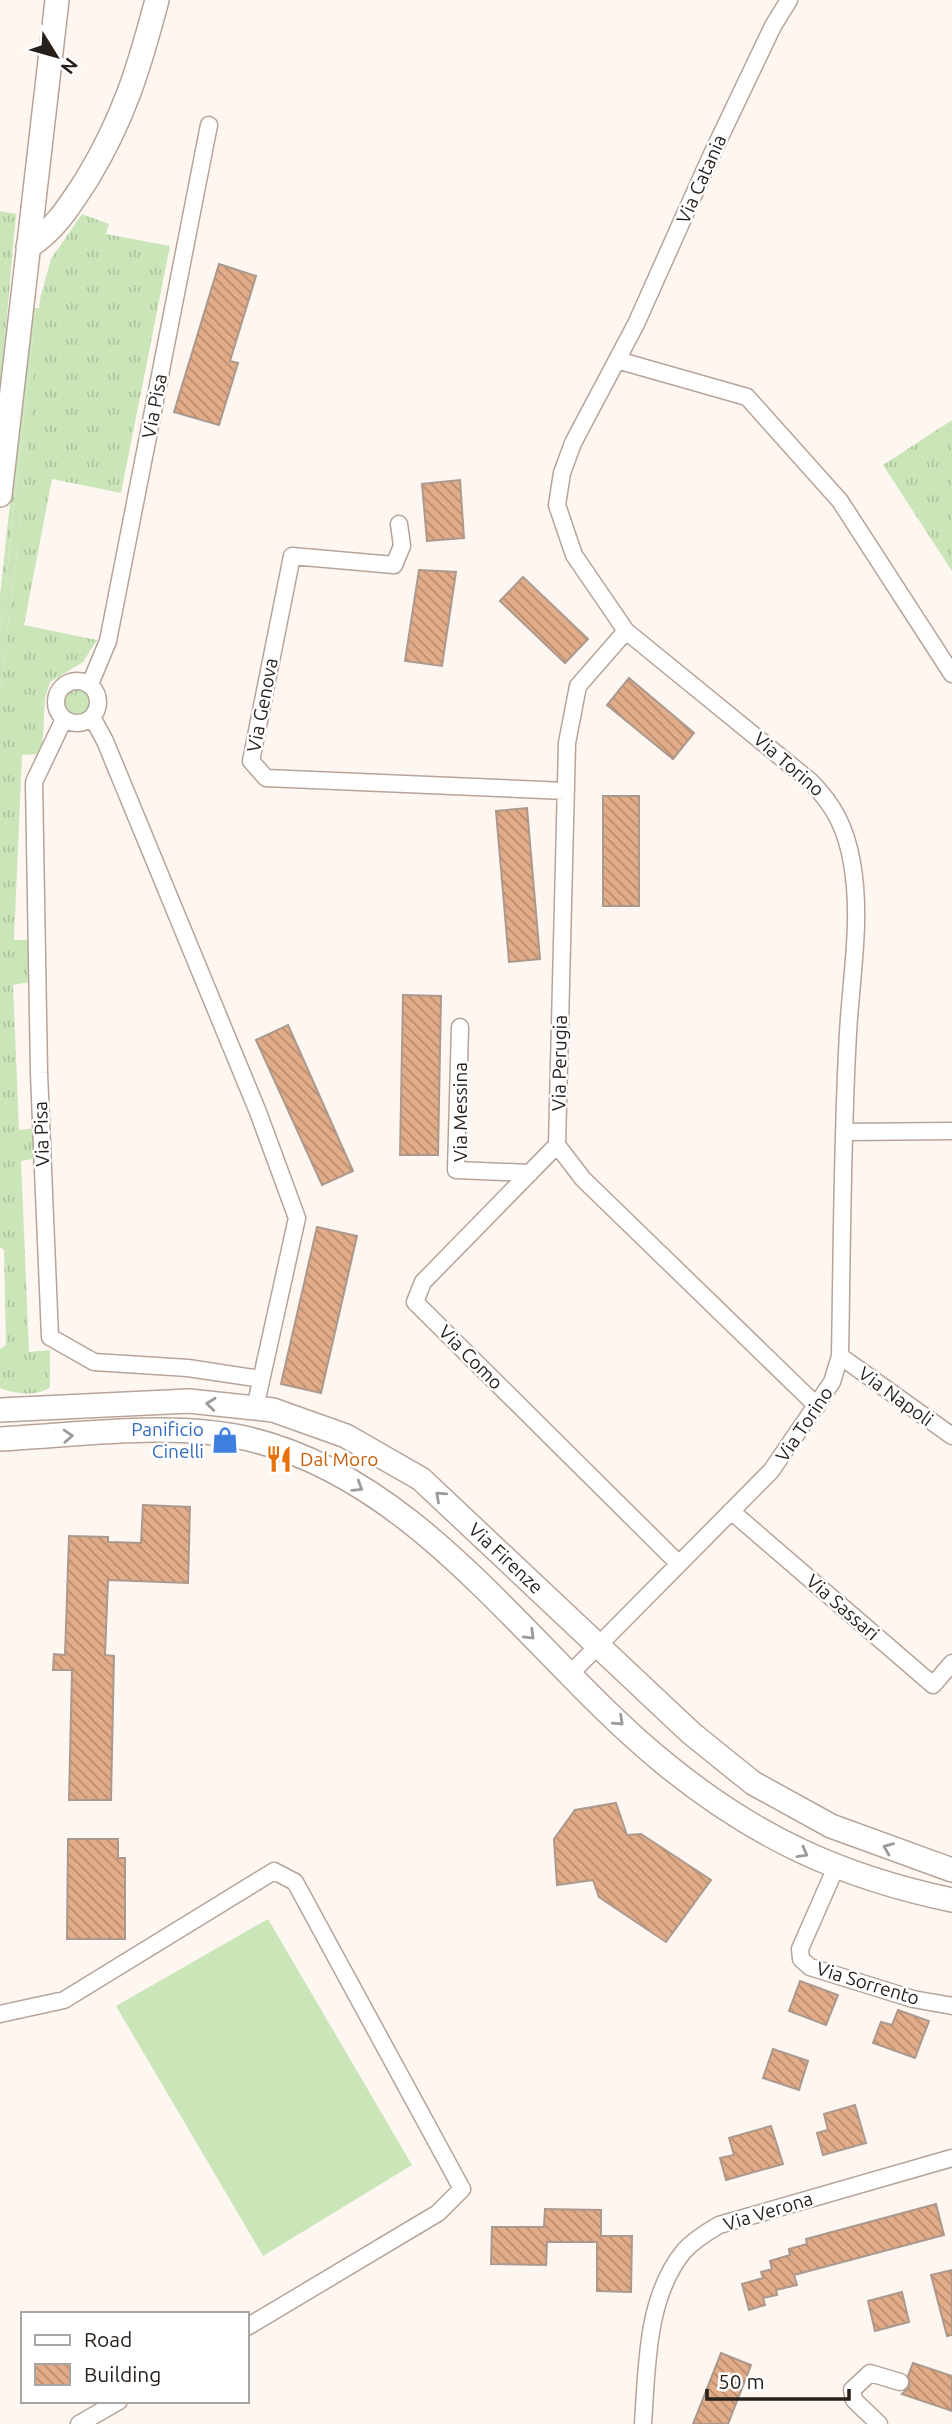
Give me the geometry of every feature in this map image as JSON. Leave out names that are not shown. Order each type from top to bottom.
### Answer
[{"type":"street","points":[[0,495],[4,414],[28,247],[57,0]]},
{"type":"street","points":[[28,247],[45,236],[68,209],[113,136],[134,85],[157,0]]},
{"type":"street","name":"Via Catania","points":[[617,360],[750,73],[789,0]]},
{"type":"street","name":"Via Pisa","points":[[90,684],[108,642],[209,125]]},
{"type":"street","points":[[617,360],[747,397],[840,502],[952,674]]},
{"type":"street","name":"Via Torino","points":[[569,1674],[771,1471],[832,1382],[840,1356],[848,1033],[856,931],[853,864],[845,834],[831,802],[757,737],[626,631],[574,555],[557,505],[562,473],[573,443],[617,360]]},
{"type":"street","name":"Via Genova","points":[[399,524],[402,546],[394,565],[292,556],[251,761],[266,778],[566,791]]},
{"type":"street","name":"Via Perugia","points":[[557,1145],[567,743],[578,686],[626,631]]},
{"type":"street","points":[[76,680],[90,684],[95,690],[98,704],[92,717],[78,723],[64,719],[56,706],[58,692],[62,686],[76,680]]},
{"type":"street","points":[[92,717],[258,1112],[297,1218],[255,1408]]},
{"type":"street","name":"Via Pisa","points":[[64,719],[34,782],[39,1073],[50,1337],[94,1362],[188,1368],[261,1380]]},
{"type":"street","name":"Via Messina","points":[[460,1027],[456,1170],[530,1173]]},
{"type":"street","points":[[845,1132],[952,1131]]},
{"type":"street","points":[[557,1145],[583,1179],[817,1406]]},
{"type":"street","name":"Via Como","points":[[557,1145],[423,1282],[415,1302],[678,1563]]},
{"type":"street","name":"Via Napoli","points":[[840,1356],[952,1436]]},
{"type":"street","name":"Via Firenze","points":[[0,1410],[189,1401],[273,1410],[346,1436],[421,1479],[691,1733],[753,1783],[831,1826],[952,1871]]},
{"type":"street","name":"Via Firenze","points":[[0,1439],[171,1431],[225,1434],[252,1440],[326,1467],[398,1512],[465,1572],[668,1766],[738,1816],[814,1859],[895,1888],[952,1900]]},
{"type":"street","name":"Via Sassari","points":[[731,1511],[933,1685],[952,1663]]},
{"type":"street","name":"Via Sorrento","points":[[836,1867],[800,1949],[801,1959],[810,1967],[913,1999],[952,2006]]},
{"type":"street","points":[[0,2014],[64,2000],[274,1871],[295,1882],[462,2189],[438,2213],[248,2326]]},
{"type":"street","name":"Via Verona","points":[[643,2424],[650,2338],[665,2283],[685,2251],[701,2236],[719,2225],[952,2158]]},
{"type":"street","points":[[879,2424],[854,2400],[852,2390],[870,2373],[900,2382]]},
{"type":"street","points":[[79,2424],[116,2403]]},
{"type":"green space","points":[[0,211],[16,214],[0,394]]},
{"type":"green space","points":[[82,214],[109,224],[106,234],[170,246],[121,493],[52,479],[24,625],[97,640],[83,662],[50,682],[45,699],[42,754],[22,755],[14,940],[30,940],[30,982],[13,985],[19,1130],[36,1128],[39,1158],[21,1161],[29,1352],[50,1350],[50,1387],[26,1394],[0,1388],[0,1349],[6,1345],[4,1250],[0,1247],[0,693],[16,563],[40,299],[51,259]]},
{"type":"green space","points":[[31,306],[36,308],[0,635],[0,596]]},
{"type":"green space","points":[[36,308],[40,308],[16,563],[0,693],[0,635]]},
{"type":"green space","points":[[952,420],[952,571],[883,465]]},
{"type":"green space","points":[[77,690],[86,693],[89,702],[86,711],[77,714],[68,711],[65,702],[68,693]]},
{"type":"green space","points":[[268,1919],[412,2165],[263,2256],[116,2006]]},
{"type":"building","points":[[219,264],[256,276],[230,361],[238,363],[219,425],[174,412]]},
{"type":"building","points":[[460,480],[464,538],[427,541],[422,484]]},
{"type":"building","points":[[419,570],[456,572],[442,666],[405,661]]},
{"type":"building","points":[[523,577],[588,639],[565,663],[500,601]]},
{"type":"building","points":[[629,678],[694,733],[673,759],[607,705]]},
{"type":"building","points":[[603,796],[639,796],[639,906],[603,906]]},
{"type":"building","points":[[527,808],[540,959],[509,962],[496,811]]},
{"type":"building","points":[[403,995],[441,996],[438,1155],[400,1155]]},
{"type":"building","points":[[288,1025],[353,1171],[322,1185],[256,1040]]},
{"type":"building","points":[[317,1227],[357,1236],[321,1393],[281,1384]]},
{"type":"building","points":[[143,1505],[190,1507],[188,1583],[108,1580],[105,1655],[114,1656],[111,1800],[69,1800],[72,1670],[53,1670],[54,1654],[65,1655],[69,1536],[108,1537],[108,1542],[141,1543]]},
{"type":"building","points":[[616,1803],[627,1835],[641,1834],[711,1880],[666,1942],[599,1897],[593,1880],[557,1885],[554,1839],[575,1810]]},
{"type":"building","points":[[68,1839],[118,1839],[118,1858],[125,1858],[125,1939],[67,1939]]},
{"type":"building","points":[[800,1981],[838,1995],[826,2025],[789,2011]]},
{"type":"building","points":[[898,2010],[929,2021],[915,2058],[873,2043],[881,2022],[892,2025]]},
{"type":"building","points":[[773,2049],[808,2061],[799,2090],[763,2078]]},
{"type":"building","points":[[855,2105],[866,2143],[823,2155],[817,2133],[828,2130],[824,2114]]},
{"type":"building","points":[[771,2126],[783,2164],[726,2180],[720,2158],[734,2155],[729,2138]]},
{"type":"building","points":[[936,2204],[944,2235],[794,2275],[797,2285],[776,2290],[777,2295],[763,2298],[765,2305],[749,2310],[742,2284],[763,2278],[761,2272],[772,2269],[770,2261],[790,2255],[789,2249],[807,2244],[806,2239]]},
{"type":"building","points":[[545,2209],[601,2210],[601,2236],[632,2236],[631,2292],[597,2291],[597,2242],[547,2242],[546,2265],[491,2264],[492,2227],[544,2227]]},
{"type":"building","points":[[952,2270],[952,2335],[947,2336],[931,2275]]},
{"type":"building","points":[[902,2292],[909,2322],[875,2331],[868,2301]]},
{"type":"building","points":[[721,2353],[751,2365],[728,2424],[693,2424]]},
{"type":"building","points":[[913,2363],[952,2376],[952,2411],[902,2394],[910,2386],[908,2376]]},
{"type":"place","name":"Panificio Cinelli","points":[[225,1440]]},
{"type":"place","name":"Dal Moro","points":[[279,1459]]}]
